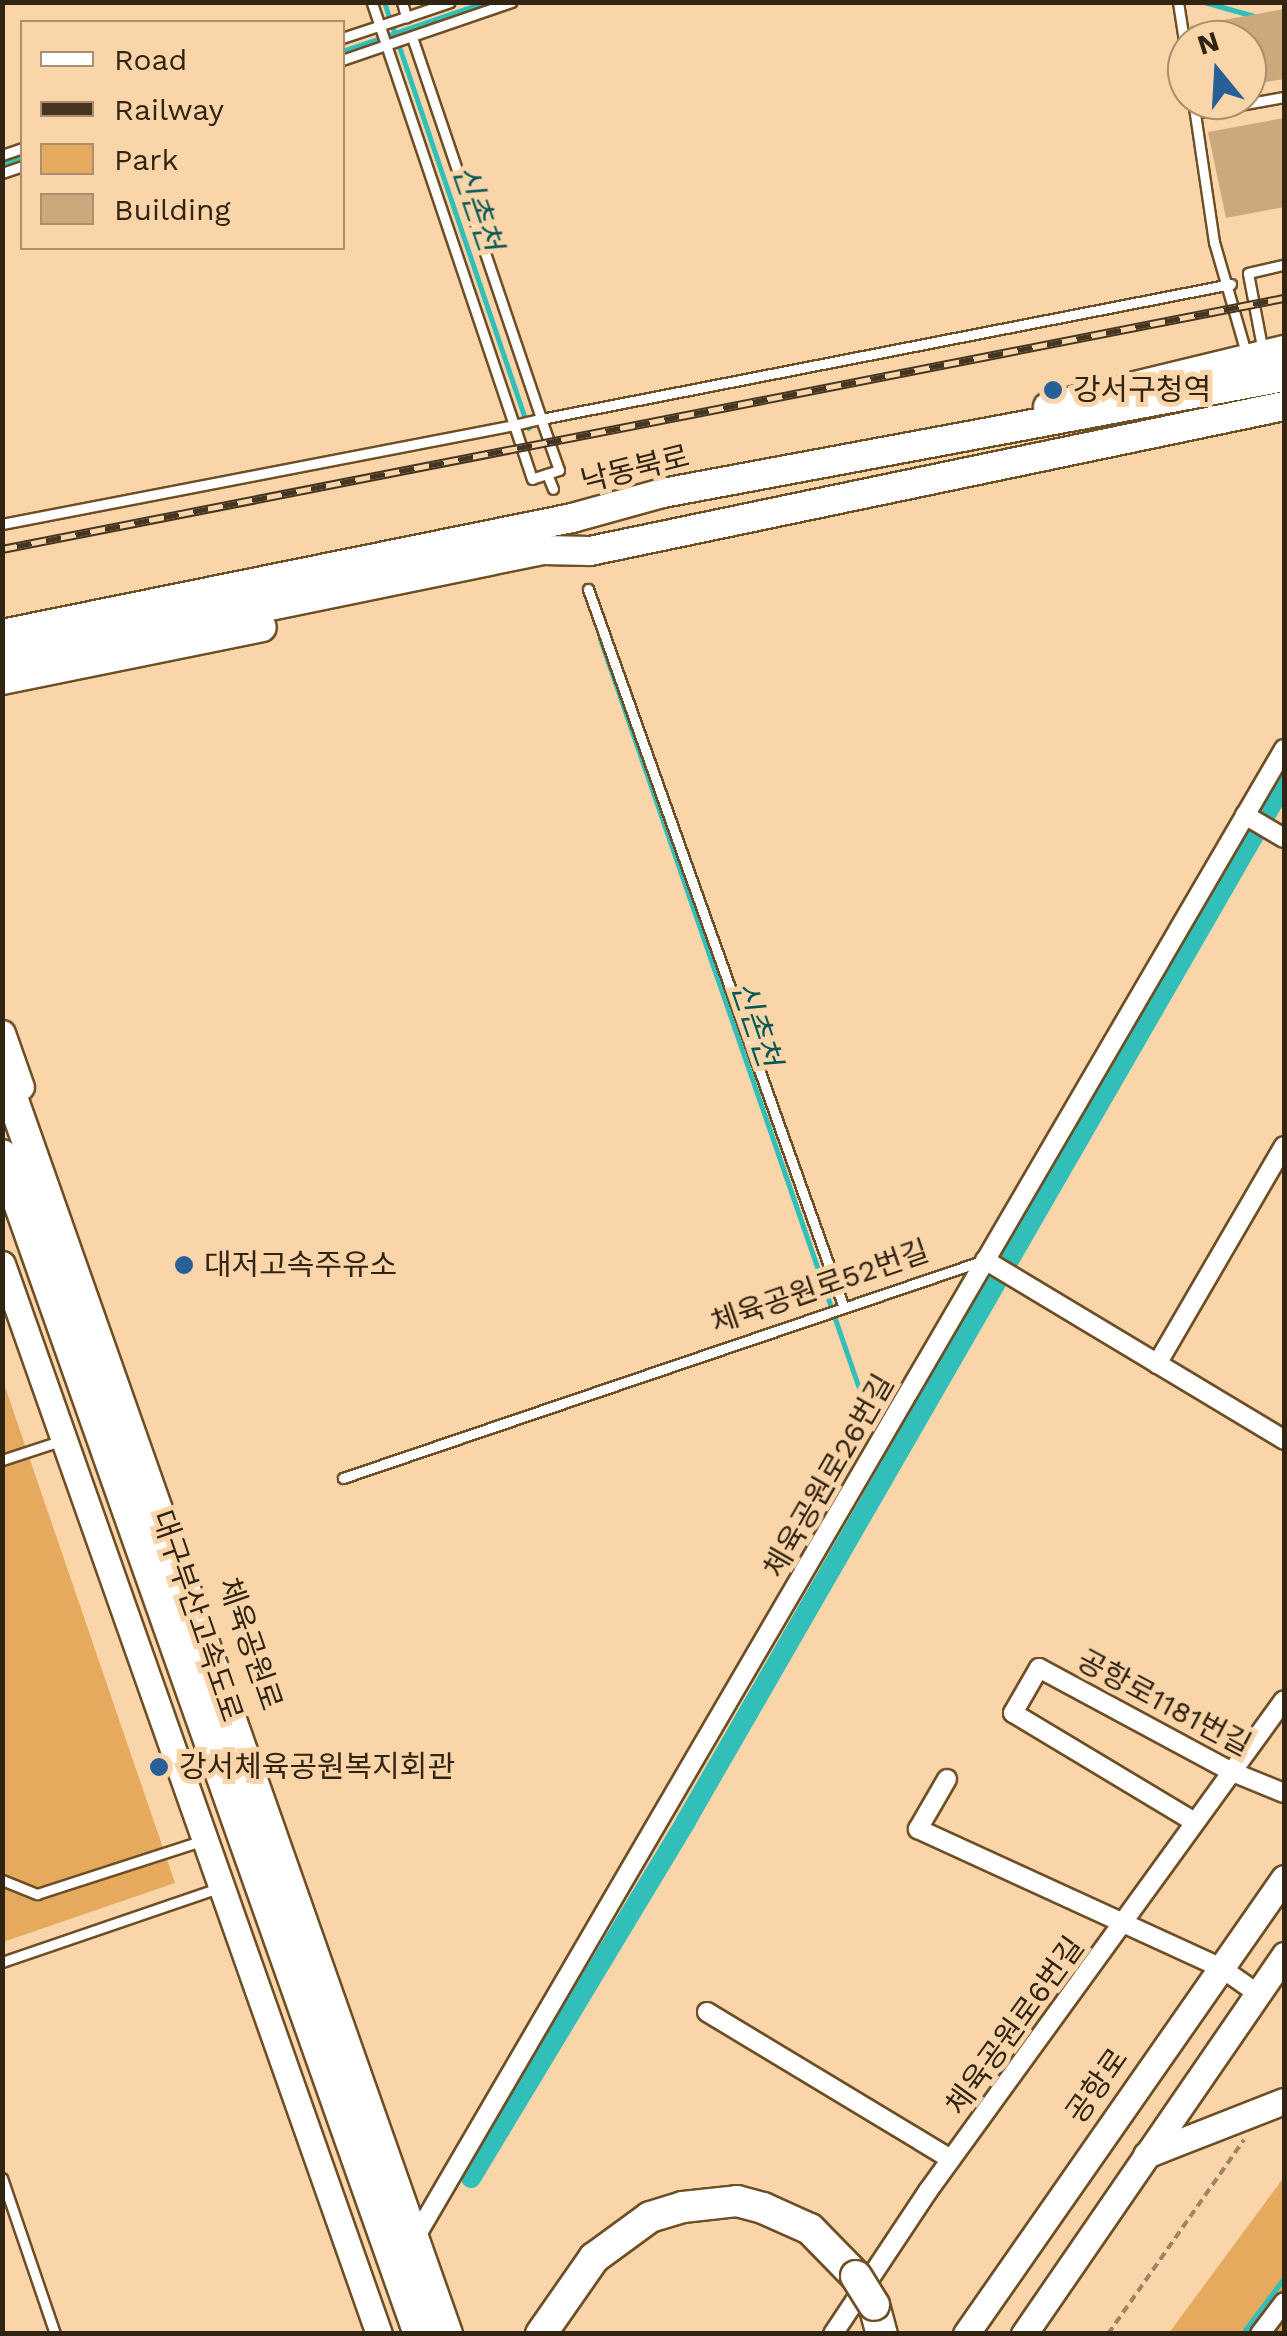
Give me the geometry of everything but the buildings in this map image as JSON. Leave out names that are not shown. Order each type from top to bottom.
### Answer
[{"type":"highway","name":"대구부산고속도로","points":[[2,1069],[451,2334]]},
{"type":"highway","name":"대구부산고속도로","points":[[2,1154],[419,2334]]},
{"type":"highway","points":[[541,2334],[568,2287],[622,2234],[650,2217],[737,2201],[810,2229],[856,2276],[878,2319]]},
{"type":"main road","points":[[934,443],[1099,390],[1265,354]]},
{"type":"main road","name":"낙동북로","points":[[4,667],[663,493],[1284,378]]},
{"type":"main road","points":[[4,667],[490,580],[590,552],[1154,438],[1284,406]]},
{"type":"main road","points":[[1154,438],[1284,426]]},
{"type":"main road","points":[[2,616],[554,506],[663,493]]},
{"type":"main road","points":[[4,667],[543,550],[590,552]]},
{"type":"main road","name":"체육공원로","points":[[2,1033],[420,2230],[451,2334]]},
{"type":"main road","points":[[2,1264],[373,2329]]},
{"type":"main road","name":"공항로","points":[[966,2334],[1284,1878]]},
{"type":"main road","points":[[1024,2334],[1284,1955]]},
{"type":"main road","points":[[1146,2155],[1284,2101]]},
{"type":"street","name":"체육공원로26번길","points":[[420,2230],[1284,749]]},
{"type":"street","points":[[1245,815],[1284,838]]},
{"type":"street","points":[[1157,1364],[1284,1146]]},
{"type":"street","points":[[985,1260],[1284,1440]]},
{"type":"street","name":"공항로1181번길","points":[[1193,1821],[1013,1712],[1039,1668],[1230,1772],[1284,1793]]},
{"type":"street","name":"체육공원로6번길","points":[[833,2334],[952,2159],[1284,1700]]},
{"type":"street","name":"체육공원로6번길","points":[[947,1780],[918,1829],[1124,1925]]},
{"type":"street","points":[[1124,1925],[1220,1967],[1258,1994]]},
{"type":"street","name":"체육공원로6번길","points":[[707,2012],[952,2159]]},
{"type":"street","points":[[1260,2334],[1284,2302]]},
{"type":"lane","points":[[372,2],[383,46],[532,479],[559,470],[412,37]]},
{"type":"lane","points":[[402,2],[406,17]]},
{"type":"lane","points":[[345,37],[450,2]]},
{"type":"lane","points":[[345,59],[511,2]]},
{"type":"lane","points":[[1196,120],[1214,242],[1265,354]]},
{"type":"lane","points":[[1265,354],[1248,273],[1284,266]]},
{"type":"lane","points":[[2,524],[1230,284]]},
{"type":"lane","points":[[548,474],[553,489]]},
{"type":"lane","points":[[588,589],[844,1308]]},
{"type":"lane","name":"체육공원로52번길","points":[[342,1478],[985,1260]]},
{"type":"lane","points":[[2,1460],[63,1440]]},
{"type":"lane","points":[[2,1880],[37,1894],[204,1840]]},
{"type":"lane","points":[[2,1962],[221,1887]]},
{"type":"lane","points":[[2,2178],[55,2334]]},
{"type":"path","points":[[1108,2334],[1245,2138]]},
{"type":"green space","points":[[2,1378],[175,1883],[3,1942],[2,1942]]},
{"type":"green space","points":[[1284,2177],[1284,2333],[1169,2333]]},
{"type":"waterway","name":"신촌천","points":[[384,2],[528,428]]},
{"type":"waterway","points":[[345,50],[485,2]]},
{"type":"waterway","points":[[1204,2],[1254,16]]},
{"type":"waterway","points":[[2,164],[20,158]]},
{"type":"waterway","name":"신촌천","points":[[600,639],[871,1423]]},
{"type":"waterway","points":[[471,2178],[686,1821],[1284,783]]},
{"type":"waterway","name":"신촌천","points":[[882,1456],[886,1468]]},
{"type":"waterway","points":[[1242,2334],[1284,2278]]},
{"type":"railway","points":[[2,549],[1284,298]]},
{"type":"place","name":"강서구청역","points":[[1053,390]]},
{"type":"place","name":"대저고속주유소","points":[[184,1265]]},
{"type":"place","name":"강서체육공원복지회관","points":[[159,1767]]}]
